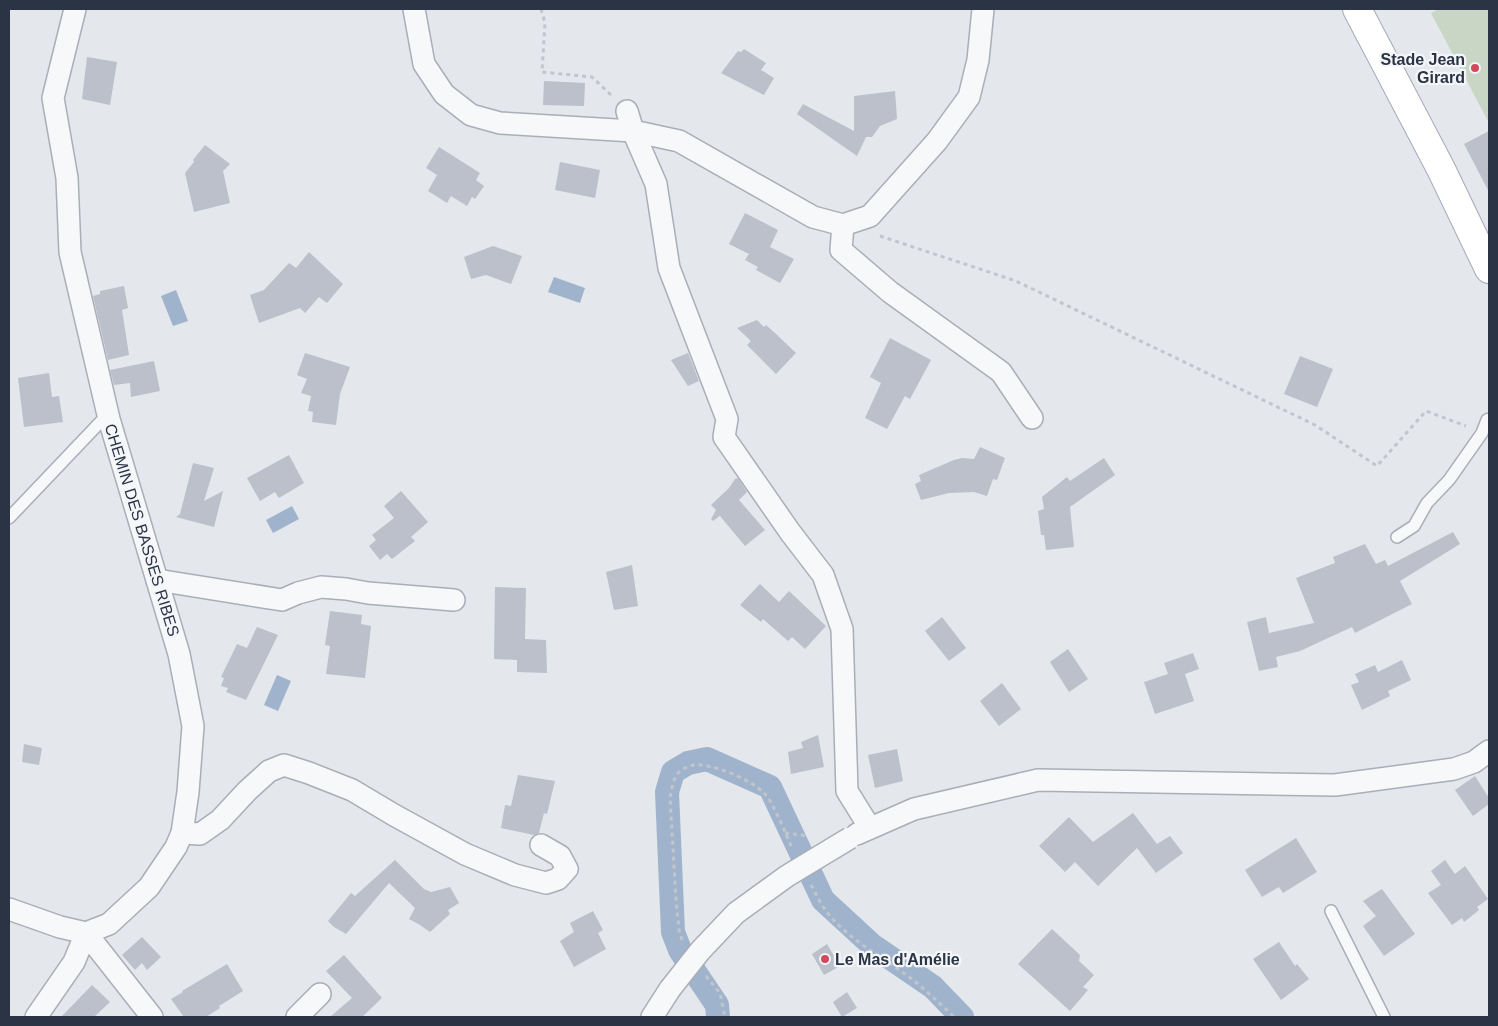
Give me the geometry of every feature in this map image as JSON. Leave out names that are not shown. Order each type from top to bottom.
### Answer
[{"type":"main road","points":[[1357,9],[1441,169],[1489,269]]},
{"type":"street","name":"CHEMIN DES BASSES RIBES","points":[[75,9],[53,98],[67,178],[70,252],[107,415],[180,654],[194,726],[182,833],[176,847],[149,887],[110,924],[86,933]]},
{"type":"street","points":[[414,9],[424,64],[444,94],[471,116],[500,123],[630,121],[679,141],[813,217],[843,225],[870,216],[937,141],[968,97],[978,60],[983,9]]},
{"type":"street","points":[[630,121],[656,184],[669,268],[727,419],[724,437],[822,575],[842,629],[847,791],[870,828]]},
{"type":"street","points":[[843,225],[841,250],[890,292],[1001,372],[1032,418]]},
{"type":"street","points":[[157,580],[282,600],[298,593],[321,587],[454,600]]},
{"type":"street","points":[[652,1017],[670,989],[700,951],[736,913],[787,876],[850,838],[914,809],[1038,780],[1335,785],[1454,769],[1474,762],[1489,751]]},
{"type":"street","points":[[182,833],[200,834],[220,820],[247,791],[270,771],[284,765],[352,790],[465,854],[514,874],[546,883],[558,879],[567,869],[560,856],[541,845]]},
{"type":"street","points":[[9,909],[60,927],[86,933],[152,1017]]},
{"type":"street","points":[[36,1017],[74,962],[86,933]]},
{"type":"street","points":[[297,1017],[320,994]]},
{"type":"lane","points":[[9,518],[107,415]]},
{"type":"lane","points":[[1398,537],[1414,526],[1427,503],[1449,480],[1482,433],[1489,419]]},
{"type":"lane","points":[[1331,911],[1384,1017]]},
{"type":"path","points":[[541,9],[545,23],[542,72],[592,76],[630,121]]},
{"type":"path","points":[[880,236],[1016,281],[1315,425],[1377,466],[1426,411],[1482,433]]},
{"type":"path","points":[[684,946],[679,930],[676,900],[670,797],[674,781],[680,772],[690,766],[699,764],[716,768],[754,784],[766,794],[796,855]]},
{"type":"path","points":[[784,833],[806,836]]},
{"type":"path","points":[[809,880],[821,903],[838,924],[930,994],[954,1017]]},
{"type":"path","points":[[701,970],[720,993],[725,1017]]},
{"type":"green space","name":"Stade Jean Girard","points":[[1439,9],[1489,9],[1489,123],[1431,13]]},
{"type":"water","points":[[554,277],[585,288],[580,303],[548,292]]},
{"type":"water","points":[[176,290],[188,321],[173,326],[161,296]]},
{"type":"water","points":[[292,506],[299,519],[273,533],[266,520]]},
{"type":"water","points":[[277,675],[291,681],[278,711],[264,705]]},
{"type":"building","points":[[744,49],[766,63],[761,70],[774,78],[764,95],[721,73],[738,51],[741,52]]},
{"type":"building","points":[[87,57],[117,62],[110,105],[82,99]]},
{"type":"building","points":[[544,81],[585,83],[584,106],[543,105]]},
{"type":"building","points":[[895,91],[897,119],[880,126],[872,137],[866,137],[857,156],[797,114],[803,104],[854,131],[854,96]]},
{"type":"building","points":[[1489,131],[1489,192],[1464,144]]},
{"type":"building","points":[[205,145],[230,164],[223,171],[230,203],[194,212],[185,173]]},
{"type":"building","points":[[439,147],[480,173],[476,180],[484,186],[475,199],[472,197],[467,206],[451,196],[447,203],[428,191],[437,175],[426,168]]},
{"type":"building","points":[[560,162],[600,170],[595,198],[555,190]]},
{"type":"building","points":[[745,213],[778,230],[770,247],[794,259],[780,283],[756,270],[758,267],[745,260],[749,254],[729,244]]},
{"type":"building","points":[[493,246],[522,256],[511,284],[486,275],[471,279],[464,257]]},
{"type":"building","points":[[309,252],[343,284],[327,303],[319,297],[305,313],[300,308],[259,323],[250,295],[264,290],[289,263],[296,268]]},
{"type":"building","points":[[124,286],[128,308],[122,310],[129,355],[108,360],[93,296],[100,294],[100,291]]},
{"type":"building","points":[[757,320],[764,327],[766,325],[796,353],[776,374],[747,345],[751,341],[737,328]]},
{"type":"building","points":[[890,338],[931,360],[910,399],[905,396],[887,429],[865,418],[881,383],[870,377]]},
{"type":"building","points":[[305,353],[350,367],[340,394],[336,425],[312,422],[313,412],[308,411],[311,396],[301,393],[307,379],[297,375]]},
{"type":"building","points":[[688,353],[699,381],[688,386],[671,360]]},
{"type":"building","points":[[1300,356],[1333,369],[1317,407],[1284,394]]},
{"type":"building","points":[[154,361],[160,391],[131,397],[130,383],[114,385],[110,370]]},
{"type":"building","points":[[49,373],[52,397],[59,396],[63,422],[24,427],[18,378]]},
{"type":"building","points":[[980,447],[1005,458],[997,480],[993,479],[987,496],[974,492],[949,493],[921,500],[915,484],[921,481],[919,475],[954,460],[962,458],[974,459]]},
{"type":"building","points":[[289,455],[304,483],[279,498],[275,492],[260,501],[247,478]]},
{"type":"building","points":[[1104,458],[1115,475],[1070,507],[1074,547],[1046,550],[1044,535],[1041,535],[1038,511],[1044,509],[1042,497],[1067,477],[1070,481]]},
{"type":"building","points":[[193,463],[214,468],[204,501],[223,491],[214,527],[176,517],[180,514]]},
{"type":"building","points":[[738,478],[747,492],[739,500],[765,530],[745,546],[721,515],[713,521],[711,519],[716,510],[711,505]]},
{"type":"building","points":[[401,491],[428,522],[411,537],[415,541],[392,559],[387,554],[380,560],[369,546],[376,540],[372,535],[394,518],[384,506]]},
{"type":"building","points":[[1453,532],[1460,544],[1400,581],[1412,604],[1355,633],[1352,627],[1300,651],[1276,657],[1278,667],[1259,671],[1247,622],[1266,617],[1269,633],[1314,623],[1296,578],[1335,563],[1333,557],[1365,544],[1376,564],[1385,560],[1388,566]]},
{"type":"building","points":[[632,565],[638,606],[614,610],[606,572]]},
{"type":"building","points":[[760,584],[779,602],[789,591],[826,626],[805,649],[792,637],[788,641],[763,619],[761,622],[740,605]]},
{"type":"building","points":[[495,587],[526,588],[525,639],[546,640],[547,673],[517,672],[517,660],[494,659]]},
{"type":"building","points":[[330,611],[362,615],[361,624],[371,626],[365,678],[326,674],[330,646],[325,645]]},
{"type":"building","points":[[942,617],[966,648],[949,661],[925,631]]},
{"type":"building","points":[[257,627],[278,635],[246,700],[226,692],[228,688],[221,686],[224,678],[221,677],[237,644],[247,648]]},
{"type":"building","points":[[1068,649],[1088,679],[1069,692],[1050,662]]},
{"type":"building","points":[[1193,653],[1199,669],[1185,674],[1194,701],[1155,714],[1144,682],[1168,674],[1164,663]]},
{"type":"building","points":[[1402,660],[1411,680],[1388,691],[1390,696],[1362,710],[1351,685],[1359,682],[1355,674],[1375,665],[1378,672]]},
{"type":"building","points":[[1002,683],[1021,709],[999,726],[980,701]]},
{"type":"building","points":[[818,735],[824,767],[791,774],[788,752],[803,748],[801,742]]},
{"type":"building","points":[[24,744],[42,748],[39,765],[22,762]]},
{"type":"building","points":[[897,749],[903,781],[875,788],[868,755]]},
{"type":"building","points":[[518,775],[555,781],[547,814],[544,813],[539,833],[534,835],[501,828],[505,805],[511,806]]},
{"type":"building","points":[[1475,776],[1489,798],[1489,804],[1473,816],[1455,790]]},
{"type":"building","points":[[1133,813],[1157,844],[1170,836],[1183,853],[1156,873],[1137,848],[1098,886],[1075,862],[1065,872],[1039,846],[1069,817],[1093,842]]},
{"type":"building","points":[[1296,838],[1317,872],[1283,893],[1279,887],[1262,897],[1245,870]]},
{"type":"building","points":[[395,860],[424,889],[431,892],[450,887],[459,903],[448,910],[450,914],[430,932],[409,919],[415,908],[389,883],[346,934],[328,921],[351,893],[355,896]]},
{"type":"building","points":[[1445,860],[1455,874],[1465,866],[1488,899],[1477,907],[1479,910],[1464,922],[1462,918],[1452,925],[1428,893],[1441,885],[1431,871]]},
{"type":"building","points":[[1382,889],[1415,934],[1384,956],[1363,926],[1376,916],[1363,901]]},
{"type":"building","points":[[593,911],[603,930],[598,933],[606,949],[574,967],[560,941],[574,932],[570,923]]},
{"type":"building","points":[[1052,929],[1080,955],[1079,961],[1094,975],[1083,987],[1088,990],[1070,1011],[1018,964]]},
{"type":"building","points":[[142,937],[161,957],[147,970],[142,963],[135,970],[122,955]]},
{"type":"building","points":[[1279,942],[1295,966],[1297,964],[1309,979],[1281,1000],[1253,959]]},
{"type":"building","name":"Le Mas d'Amélie","points":[[827,944],[840,966],[824,975],[812,954]]},
{"type":"building","points":[[344,955],[382,998],[362,1017],[330,1017],[352,998],[326,971]]},
{"type":"building","points":[[227,964],[243,991],[219,1006],[220,1008],[206,1017],[184,1017],[171,999]]},
{"type":"building","points":[[92,985],[110,1002],[94,1017],[61,1017]]},
{"type":"building","points":[[847,992],[857,1008],[842,1017],[833,1002]]},
{"type":"waterway","points":[[718,1017],[717,1005],[680,950],[673,932],[667,792],[673,772],[688,763],[707,759],[770,787],[823,900],[873,946],[933,987],[962,1017]]},
{"type":"place","name":"Stade Jean Girard","points":[[1475,68]]},
{"type":"place","name":"Le Mas d'Amélie","points":[[825,959]]}]
